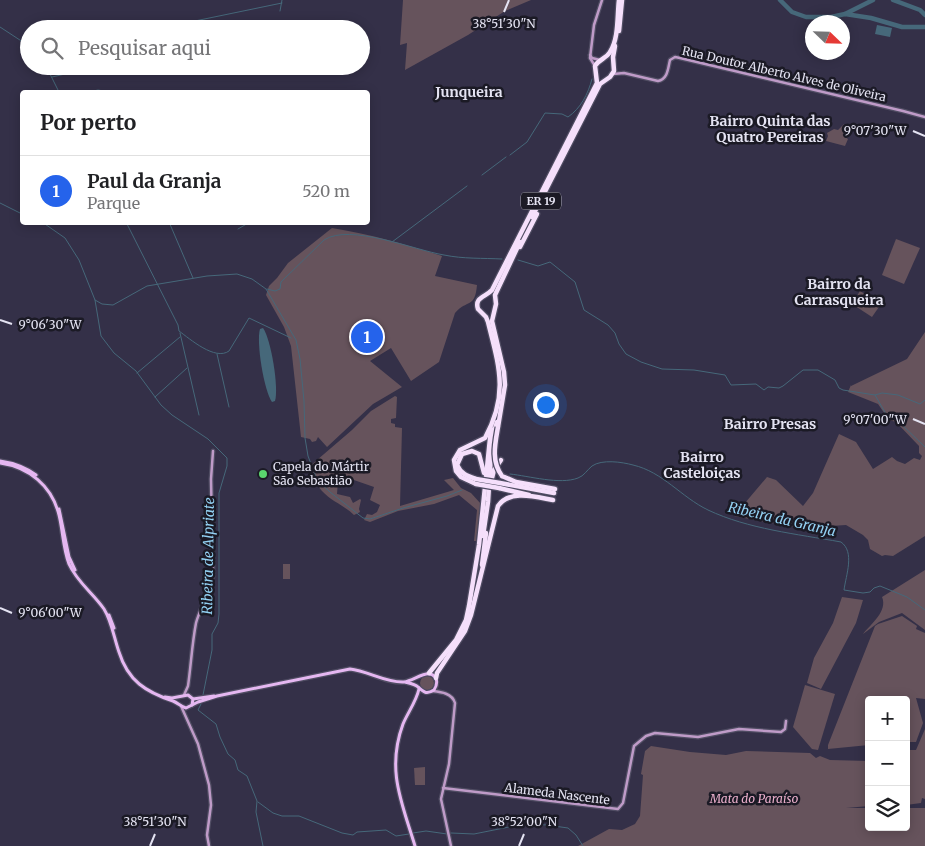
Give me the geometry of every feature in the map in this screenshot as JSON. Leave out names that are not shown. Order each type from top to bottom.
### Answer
[{"type":"highway","points":[[430,674],[456,640],[466,620],[470,606],[479,545],[489,438],[501,385],[500,372],[488,322],[477,306],[479,299],[492,290],[498,279],[502,266],[522,224],[596,83],[595,66],[610,53],[615,38],[620,0]]},
{"type":"highway","points":[[500,486],[555,491],[516,482],[502,476],[496,468],[494,457],[504,393],[504,372],[492,321],[496,308],[496,291],[563,163],[570,143],[600,84],[613,74],[613,55],[619,31],[620,0]]},
{"type":"highway","points":[[601,59],[607,59],[614,65]]},
{"type":"highway","points":[[596,74],[606,78]]},
{"type":"highway","points":[[486,295],[495,301]]},
{"type":"highway","points":[[484,314],[491,314],[494,311]]},
{"type":"highway","points":[[459,642],[474,600],[488,502],[492,440],[504,393]]},
{"type":"highway","points":[[494,416],[485,438],[460,450],[454,460],[456,471],[461,477],[535,497]]},
{"type":"highway","points":[[476,481],[464,475],[457,465],[462,454],[468,451],[476,452],[481,457],[484,472],[484,494]]},
{"type":"highway","points":[[476,596],[491,498],[492,477],[494,470],[501,460]]},
{"type":"highway","points":[[436,678],[437,673],[459,642],[472,615],[498,506],[501,501],[508,497],[516,496],[554,500]]},
{"type":"main road","points":[[0,462],[11,462],[24,467],[35,474],[47,486],[61,513],[72,565],[80,578],[105,607],[121,654],[128,668],[141,684],[160,696],[181,706],[190,706],[217,696],[350,670],[361,670],[391,680],[405,682],[425,693]]},
{"type":"main road","points":[[405,682],[424,674],[430,674],[436,678],[437,685],[432,691],[417,698]]},
{"type":"main road","points":[[415,846],[400,798],[395,772],[397,745],[403,724],[417,698],[419,677]]},
{"type":"main road","points":[[160,696],[172,698],[183,695],[191,697],[217,696]]},
{"type":"main road","points":[[181,706],[179,700],[183,695]]},
{"type":"main road","points":[[190,706],[191,697]]},
{"type":"street","points":[[595,66],[591,61],[590,55],[594,25],[602,0]]},
{"type":"street","points":[[590,55],[592,58],[601,59]]},
{"type":"street","name":"Rua Doutor Alberto Alves de Oliveira","points":[[624,73],[658,81],[663,80],[670,60],[675,57],[925,117]]},
{"type":"street","points":[[614,65],[624,73]]},
{"type":"street","points":[[613,74],[624,73]]},
{"type":"street","points":[[183,695],[188,686],[196,624],[200,609],[211,587],[213,576],[212,451]]},
{"type":"street","points":[[437,685],[443,693]]},
{"type":"street","points":[[188,686],[191,697]]},
{"type":"street","points":[[432,691],[450,695],[455,703],[449,764],[441,799],[451,846]]},
{"type":"street","points":[[181,706],[198,744],[209,785],[211,805],[207,835],[209,846]]},
{"type":"street","points":[[187,717],[190,706]]},
{"type":"street","name":"Alameda Nascente","points":[[443,788],[618,809],[623,803],[634,746],[646,736],[655,734],[698,736],[739,729],[781,732],[785,729],[786,721]]},
{"type":"green space","points":[[403,0],[531,0],[505,11],[468,35],[405,70],[407,43],[400,45]]},
{"type":"green space","points":[[844,124],[847,131],[845,137],[848,139],[845,146],[826,141],[827,133],[834,129],[838,130]]},
{"type":"green space","points":[[332,228],[360,233],[442,256],[435,276],[477,285],[472,301],[455,313],[439,362],[411,381],[391,348],[370,361],[402,387],[373,404],[327,447],[318,437],[316,441],[312,442],[310,439],[301,437],[291,346],[284,327],[266,295],[269,286],[288,263]]},
{"type":"green space","points":[[896,239],[920,248],[904,284],[882,275]]},
{"type":"green space","points":[[860,291],[881,304],[872,317],[852,304]]},
{"type":"green space","points":[[925,332],[925,536],[893,556],[882,556],[870,549],[868,540],[863,535],[846,525],[798,528],[734,516],[767,477],[776,480],[803,506],[813,493],[839,434],[856,442],[873,469],[892,457],[905,464],[914,458],[920,460],[922,456],[919,453],[919,446],[896,422],[889,420],[878,404],[848,392],[851,385],[907,359]]},
{"type":"green space","points":[[395,396],[397,397],[396,418],[391,419],[391,423],[395,424],[395,427],[402,428],[400,506],[454,490],[444,480],[453,478],[461,488],[471,493],[481,504],[476,541],[474,541],[477,510],[459,495],[434,504],[398,511],[370,522],[364,520],[367,514],[372,515],[377,512],[380,505],[370,500],[374,487],[351,479],[349,476],[341,477],[338,481],[337,494],[350,497],[353,503],[361,500],[360,512],[354,515],[326,495],[318,486],[310,466],[371,411]]},
{"type":"green space","points":[[283,564],[290,564],[290,579],[283,579]]},
{"type":"green space","points":[[925,570],[925,630],[902,613],[879,622],[863,634],[881,612],[883,607],[882,597]]},
{"type":"green space","points":[[842,597],[863,600],[856,623],[821,689],[807,683],[814,658],[833,623]]},
{"type":"green space","points":[[902,616],[917,626],[916,629],[925,633],[925,699],[916,698],[923,723],[916,742],[910,742],[910,696],[865,696],[865,745],[828,749],[875,626]]},
{"type":"green space","points":[[424,676],[430,676],[434,683],[430,690],[424,690],[420,686],[420,680]]},
{"type":"green space","points":[[805,685],[835,694],[818,750],[812,749],[793,727]]},
{"type":"green space","points":[[925,729],[925,799],[922,798],[921,803],[910,804],[910,750],[916,750]]},
{"type":"green space","name":"Mata do Paraíso","points":[[651,746],[726,755],[746,751],[810,753],[816,758],[820,756],[830,760],[865,761],[865,806],[846,808],[865,808],[865,831],[910,831],[910,808],[925,808],[925,846],[578,846],[609,829],[622,830],[635,824],[640,816],[643,775],[641,774],[645,751]]},
{"type":"green space","points":[[425,767],[425,785],[415,785],[414,768]]},
{"type":"water","points":[[877,25],[892,28],[890,37],[875,34]]},
{"type":"water","points":[[263,328],[269,342],[275,375],[276,395],[275,401],[272,402],[266,388],[260,355],[259,335],[260,329]]},
{"type":"waterway","points":[[280,11],[282,0]]},
{"type":"waterway","points":[[780,0],[792,12],[806,17],[831,17],[845,14],[871,18],[902,27],[925,27]]},
{"type":"waterway","points":[[845,14],[873,0]]},
{"type":"waterway","points":[[893,0],[920,10],[925,15]]},
{"type":"waterway","points":[[200,20],[282,3]]},
{"type":"waterway","points":[[0,27],[20,40]]},
{"type":"waterway","points":[[50,75],[58,90]]},
{"type":"waterway","points":[[52,77],[61,75]]},
{"type":"waterway","points":[[510,155],[527,142],[545,113],[562,114],[568,117],[573,113],[583,100],[592,79]]},
{"type":"waterway","points":[[482,175],[506,157]]},
{"type":"waterway","points":[[392,242],[467,186]]},
{"type":"waterway","name":"Ribeira de Alpriate","points":[[0,203],[20,213]]},
{"type":"waterway","name":"Ribeira de Alpriate","points":[[46,225],[65,238],[79,260],[95,300],[101,336],[114,353],[136,371],[161,405],[172,415],[208,439],[227,458],[227,466],[219,493],[219,614],[218,623],[212,634],[212,650],[203,695]]},
{"type":"waterway","points":[[128,225],[178,325],[179,331],[203,348],[217,353],[229,351],[249,318],[291,338]]},
{"type":"waterway","points":[[170,225],[193,278]]},
{"type":"waterway","points":[[238,229],[245,225]]},
{"type":"waterway","points":[[267,289],[275,291],[280,289],[281,282],[324,240],[350,234],[382,239],[451,256],[502,259]]},
{"type":"waterway","points":[[518,260],[538,266],[550,262],[575,282],[584,310],[608,325],[615,333],[619,344],[626,354],[641,362],[662,369],[694,370],[725,375],[731,385],[756,384],[764,390],[768,387],[779,388],[783,386],[803,370],[818,370],[835,380],[839,388],[843,390],[875,395],[882,393],[898,395],[920,404],[925,400]]},
{"type":"waterway","name":"Ribeira da Granja","points":[[95,300],[102,304],[113,305],[147,286],[207,276],[237,274],[252,279],[266,289],[296,340],[304,401],[305,438],[308,456],[317,480],[363,518],[370,519],[462,490]]},
{"type":"waterway","points":[[180,333],[199,415]]},
{"type":"waterway","points":[[137,373],[180,337]]},
{"type":"waterway","points":[[217,354],[229,407]]},
{"type":"waterway","points":[[155,397],[187,368]]},
{"type":"waterway","points":[[875,395],[886,414],[899,422],[925,447]]},
{"type":"waterway","name":"Ribeira da Granja","points":[[510,474],[562,481],[580,477],[592,466],[601,462],[623,463],[644,468],[663,479],[698,505],[723,517],[773,530],[841,542],[845,546],[849,558],[844,590],[863,593],[870,592],[880,586],[907,597],[925,610]]},
{"type":"waterway","name":"Ribeira de Alpriate","points":[[201,704],[198,710],[216,724],[228,754],[235,760],[238,770],[247,776],[257,801],[256,812],[263,846]]},
{"type":"waterway","points":[[258,802],[273,813],[282,816],[299,816],[342,833],[353,835],[357,832],[386,830],[396,836],[409,834]]},
{"type":"waterway","points":[[451,833],[474,834],[529,823],[568,828],[576,835],[583,846]]},
{"type":"waterway","points":[[413,833],[426,831],[447,834]]},
{"type":"place","name":"Paul da Granja","points":[[367,337]]},
{"type":"place","name":"Capela do Mártir São Sebastião","points":[[263,474]]},
{"type":"district","name":"Junqueira","points":[[469,92]]},
{"type":"district","name":"Bairro Quinta das Quatro Pereiras","points":[[770,130]]},
{"type":"district","name":"Bairro da Carrasqueira","points":[[839,292]]},
{"type":"district","name":"Bairro Presas","points":[[770,424]]},
{"type":"district","name":"Bairro Casteloiças","points":[[702,466]]}]
